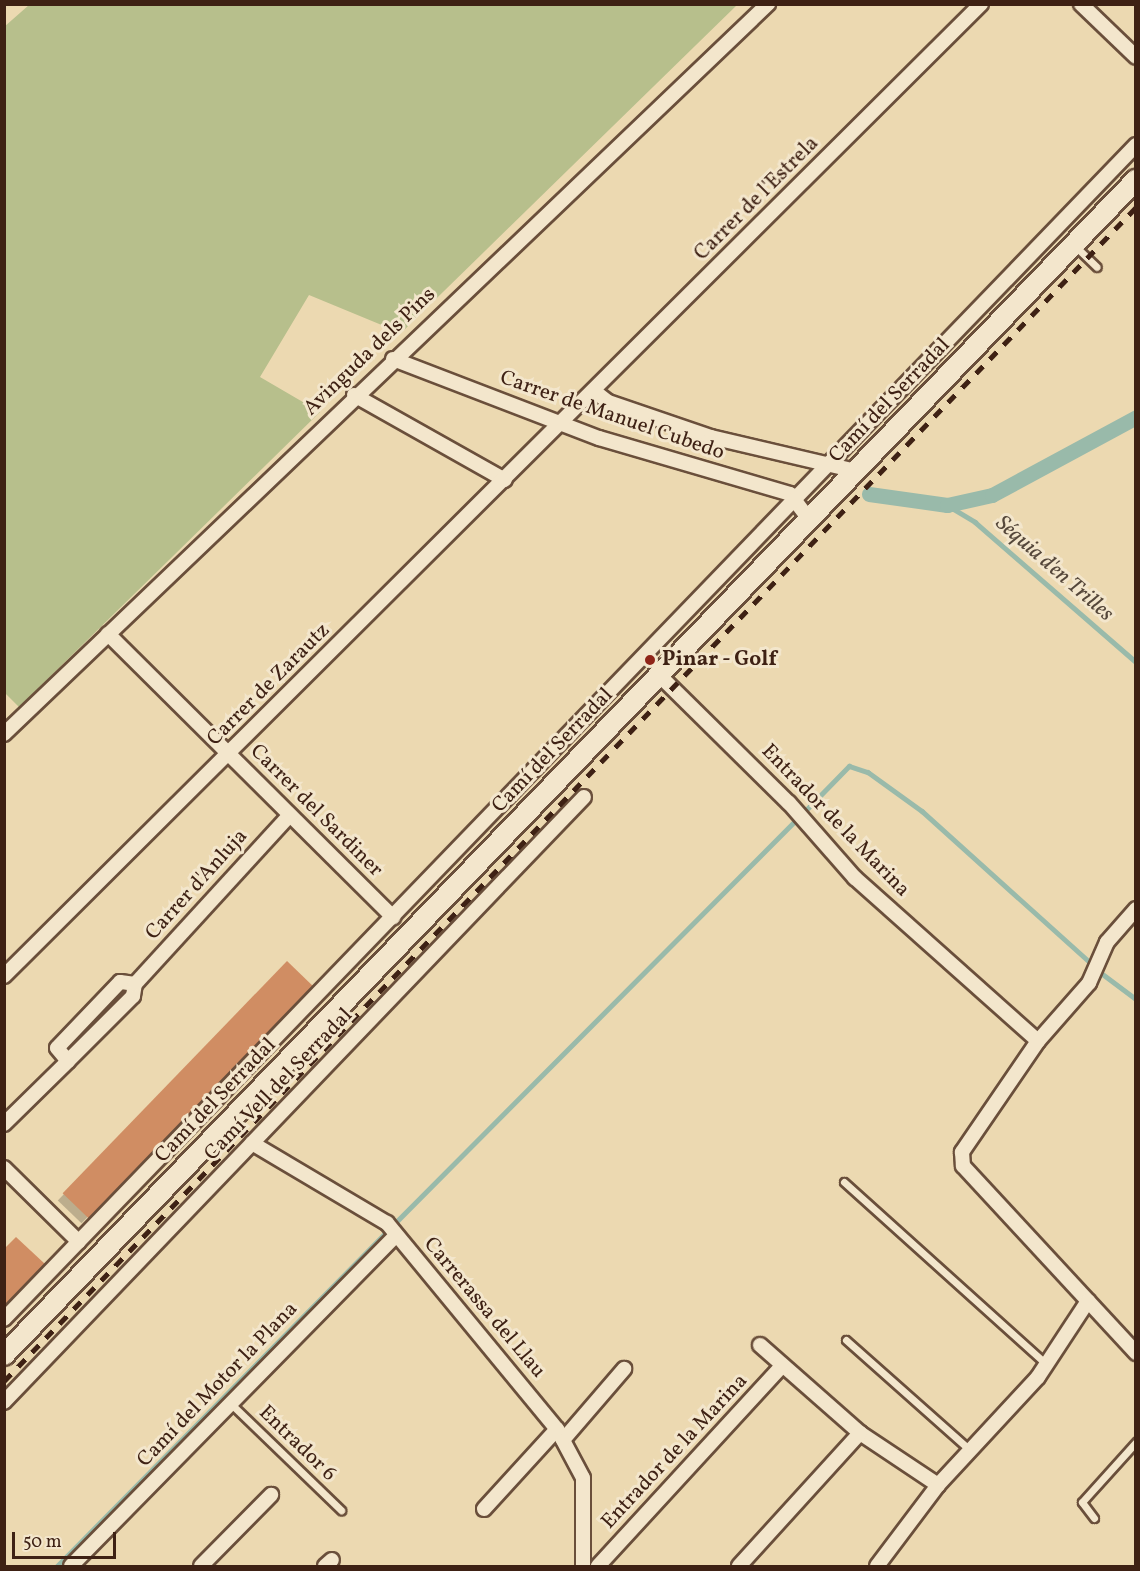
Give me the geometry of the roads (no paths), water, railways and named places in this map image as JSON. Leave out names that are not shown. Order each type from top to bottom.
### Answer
[{"type":"street","name":"Avinguda dels Pins","points":[[4,734],[354,396],[768,4]]},
{"type":"street","name":"Carrer de l'Estrela","points":[[562,423],[981,4]]},
{"type":"street","points":[[1081,4],[1136,57]]},
{"type":"street","name":"Camí del Serradal","points":[[4,1319],[1136,145]]},
{"type":"street","name":"Camí del Serradal","points":[[4,1355],[1136,180]]},
{"type":"street","name":"Carrer de Manuel Cubedo","points":[[393,359],[687,468],[797,498]]},
{"type":"street","name":"Carrer de Manuel Cubedo","points":[[594,391],[608,402],[711,437],[856,471]]},
{"type":"street","points":[[354,396],[505,480]]},
{"type":"street","name":"Carrer de Zarautz","points":[[4,976],[562,423]]},
{"type":"street","points":[[797,498],[809,519]]},
{"type":"street","name":"Carrer del Sardiner","points":[[108,634],[393,917]]},
{"type":"street","name":"Entrador de la Marina","points":[[659,675],[789,802],[855,878],[1038,1041]]},
{"type":"street","name":"Camí Vell del Serradal","points":[[4,1402],[584,797]]},
{"type":"street","name":"Carrer d'Anluja","points":[[4,1124],[68,1061],[57,1048],[120,982],[135,984],[290,815]]},
{"type":"street","points":[[1136,909],[1107,942],[1089,983],[1038,1041],[962,1152],[963,1166],[1136,1353]]},
{"type":"street","name":"Carrerassa del Llau","points":[[252,1143],[387,1223],[560,1435],[583,1478],[583,1566]]},
{"type":"street","points":[[4,1168],[79,1242]]},
{"type":"street","name":"Camí del Motor la Plana","points":[[71,1566],[229,1402],[396,1235]]},
{"type":"street","points":[[877,1566],[938,1485],[971,1451],[1046,1364],[1088,1301]]},
{"type":"street","points":[[760,1345],[860,1433],[938,1485]]},
{"type":"street","name":"Entrador de la Marina","points":[[598,1566],[782,1366]]},
{"type":"street","points":[[483,1509],[624,1369]]},
{"type":"street","points":[[739,1566],[860,1433]]},
{"type":"street","points":[[201,1566],[272,1495]]},
{"type":"lane","points":[[1073,244],[1096,267]]},
{"type":"lane","points":[[844,1182],[1046,1364]]},
{"type":"lane","points":[[846,1340],[971,1451]]},
{"type":"lane","name":"Entrador 6","points":[[229,1402],[341,1510]]},
{"type":"lane","points":[[1094,1518],[1082,1502],[1136,1442]]},
{"type":"waterway","points":[[869,494],[947,505],[992,495],[1136,417]]},
{"type":"waterway","name":"Séquia d'en Trilles","points":[[947,505],[975,522],[1136,662]]},
{"type":"waterway","points":[[805,811],[849,766],[868,772],[922,811],[1094,966]]},
{"type":"waterway","points":[[394,1224],[797,819]]},
{"type":"waterway","points":[[1100,972],[1136,999]]},
{"type":"waterway","points":[[57,1566],[389,1229]]},
{"type":"railway","points":[[4,1381],[1136,207]]},
{"type":"place","name":"Pinar - Golf","points":[[650,660]]}]
